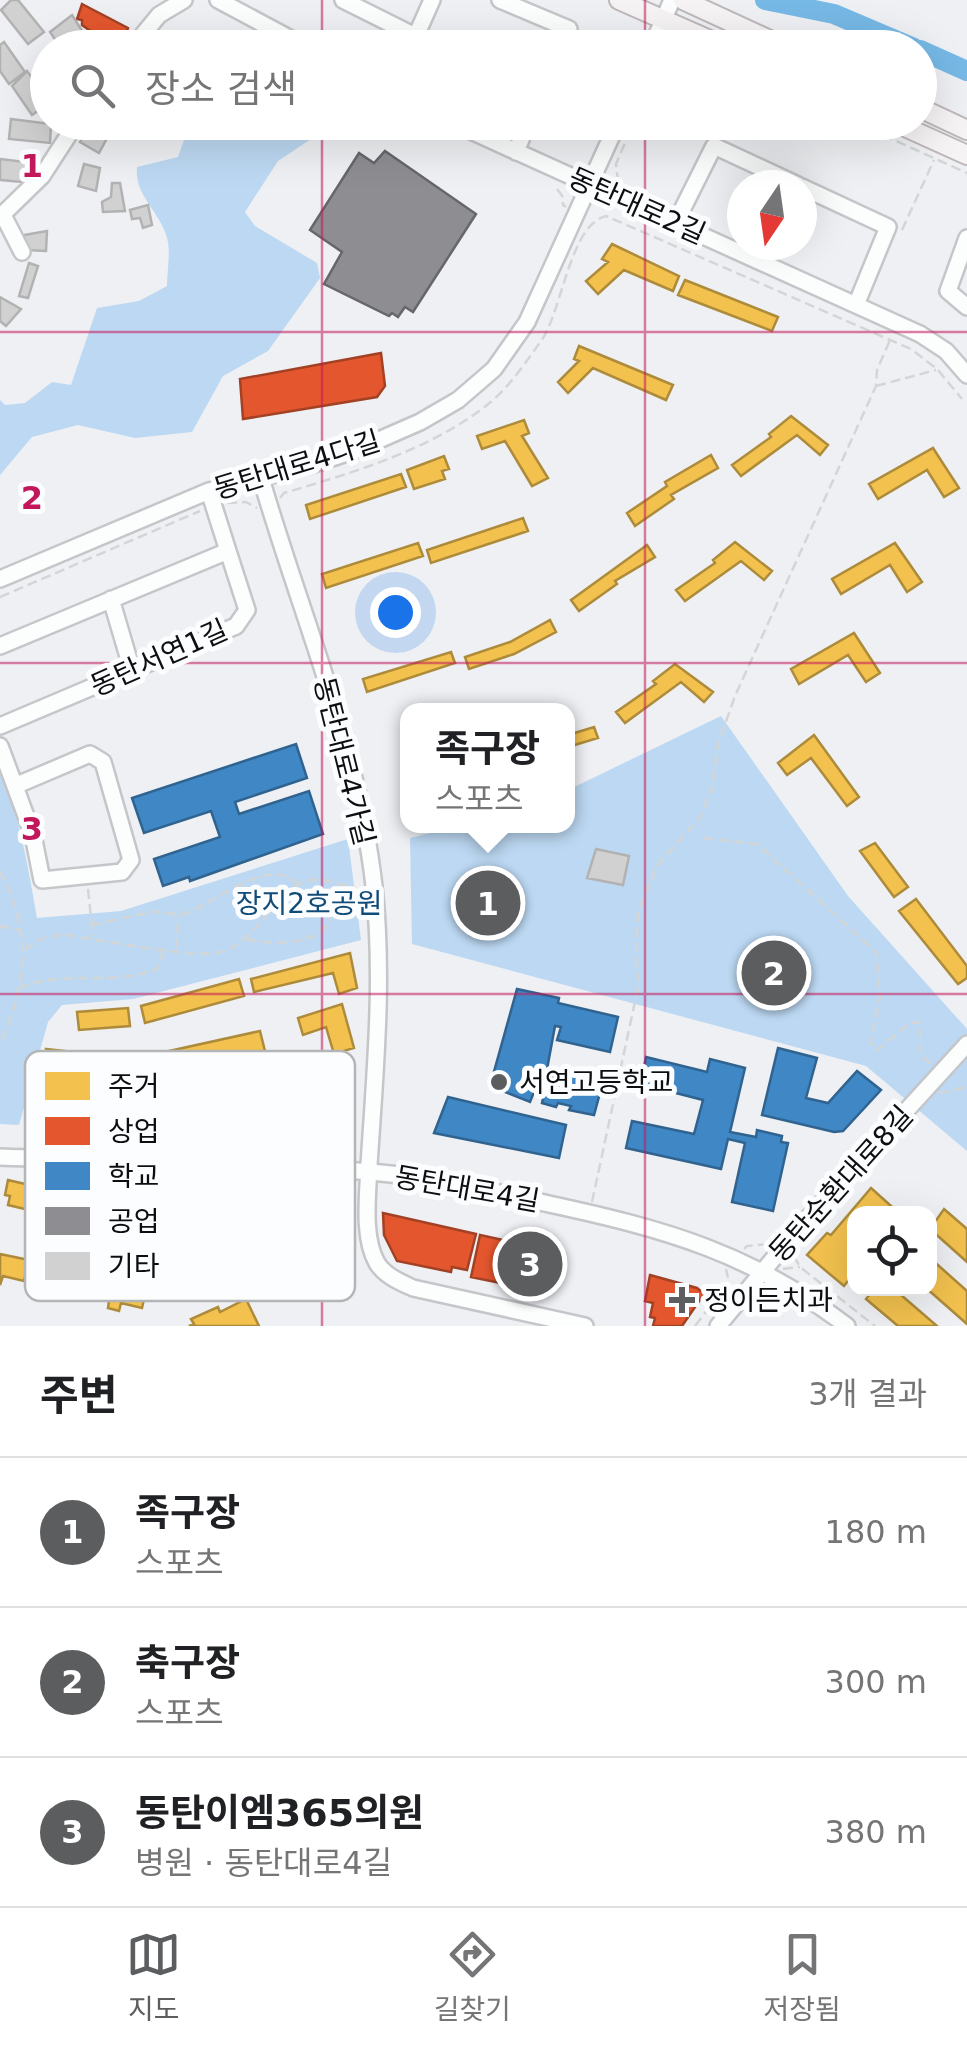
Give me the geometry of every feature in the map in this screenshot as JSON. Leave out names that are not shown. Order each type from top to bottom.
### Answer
[{"type":"main road","points":[[620,0],[688,30]]},
{"type":"main road","points":[[682,0],[748,30]]},
{"type":"main road","points":[[937,116],[967,130]]},
{"type":"main road","points":[[933,140],[967,156]]},
{"type":"street","points":[[146,30],[158,15],[184,0]]},
{"type":"street","points":[[342,0],[404,30]]},
{"type":"street","points":[[419,30],[432,0]]},
{"type":"street","points":[[500,0],[568,30]]},
{"type":"street","points":[[659,30],[672,0]]},
{"type":"street","points":[[228,2],[277,30]]},
{"type":"street","points":[[22,252],[2,216],[42,176],[65,140]]},
{"type":"street","name":"동탄대로2길","points":[[490,140],[920,334],[946,352],[967,374]]},
{"type":"street","points":[[516,152],[521,140]]},
{"type":"street","name":"동탄대로4다길","points":[[0,580],[209,491],[314,464],[390,436],[472,390],[494,369],[528,322],[610,140]]},
{"type":"street","points":[[675,224],[714,146],[766,170]]},
{"type":"street","points":[[817,194],[888,227],[856,305]]},
{"type":"street","points":[[967,238],[948,292],[967,307]]},
{"type":"street","name":"동탄대로4가길","points":[[261,478],[348,754],[374,884],[380,989],[369,1172],[370,1245],[377,1264],[392,1278],[434,1294],[585,1326]]},
{"type":"street","points":[[0,646],[228,551],[209,491]]},
{"type":"street","name":"동탄서연1길","points":[[0,726],[236,626],[247,610],[228,551]]},
{"type":"street","points":[[112,599],[132,670]]},
{"type":"street","points":[[0,746],[33,835],[42,880],[122,872],[131,860],[103,762],[90,754],[17,785]]},
{"type":"street","name":"동탄순환대로8길","points":[[718,1326],[762,1270],[967,1044]]},
{"type":"street","name":"동탄대로4길","points":[[0,1157],[25,1158]]},
{"type":"street","name":"동탄대로4길","points":[[355,1171],[499,1193],[694,1240],[788,1284],[847,1326]]},
{"type":"path","points":[[618,180],[616,164],[626,140]]},
{"type":"path","points":[[894,140],[967,173]]},
{"type":"path","points":[[888,227],[900,232],[935,158]]},
{"type":"path","points":[[557,189],[563,196],[562,205]]},
{"type":"path","points":[[279,502],[284,493],[400,452],[468,418],[489,403],[547,333],[562,284],[589,225],[601,217],[618,219],[911,350],[937,369],[962,399]]},
{"type":"path","points":[[592,1203],[639,982],[638,912],[658,864],[699,819],[712,789],[718,744],[735,696],[876,386],[877,370],[890,340]]},
{"type":"path","points":[[876,386],[937,369]]},
{"type":"path","points":[[228,503],[246,502],[257,508]]},
{"type":"path","points":[[0,597],[199,512]]},
{"type":"path","points":[[704,838],[757,844],[876,952],[880,996],[870,1042],[877,1050],[910,1023],[920,1022],[921,1055],[935,1067]]},
{"type":"path","points":[[0,871],[14,897],[25,950],[11,1019],[0,1042]]},
{"type":"path","points":[[92,925],[152,912],[179,914],[254,878],[274,874],[292,878],[298,884]]},
{"type":"path","points":[[87,878],[93,939]]},
{"type":"path","points":[[25,950],[51,935],[219,952],[240,944],[298,884],[318,880],[356,888]]},
{"type":"path","points":[[245,939],[274,944],[316,935],[326,926],[344,885]]},
{"type":"path","points":[[176,950],[179,914]]},
{"type":"path","points":[[0,926],[21,931]]},
{"type":"path","points":[[17,989],[53,978],[125,979],[157,970],[164,948]]},
{"type":"path","points":[[747,1246],[767,1243]]},
{"type":"path","points":[[794,1256],[800,1267],[875,1326]]},
{"type":"path","points":[[694,1326],[729,1282],[725,1269]]},
{"type":"green space","points":[[184,140],[310,140],[278,161],[245,212],[255,226],[317,263],[320,278],[268,351],[223,376],[192,432],[135,438],[78,425],[32,437],[0,475],[0,400],[5,405],[25,403],[52,382],[71,385],[97,308],[139,301],[167,286],[167,238],[139,187],[137,167],[178,157]]},
{"type":"green space","points":[[721,716],[848,896],[967,1029],[967,1151],[866,1066],[412,944],[410,838],[430,833],[575,833],[575,787]]},
{"type":"green space","name":"장지2호공원","points":[[0,769],[18,824],[37,918],[121,911],[348,839],[361,940],[133,999],[62,1005],[48,1022],[40,1051],[25,1051],[25,1104],[19,1125],[0,1124]]},
{"type":"building: 주거","points":[[612,244],[679,276],[673,291],[624,270],[598,294],[586,281],[608,262],[602,259]]},
{"type":"building: 주거","points":[[685,280],[778,317],[772,331],[678,295]]},
{"type":"building: 주거","points":[[579,346],[673,385],[666,400],[593,368],[568,393],[558,382],[579,361],[574,359]]},
{"type":"building: 주거","points":[[791,416],[828,445],[820,455],[797,435],[741,476],[732,465],[771,437],[769,434]]},
{"type":"building: 주거","points":[[524,420],[529,433],[522,436],[548,478],[532,486],[505,441],[482,449],[477,436]]},
{"type":"building: 주거","points":[[933,448],[959,488],[944,497],[927,470],[878,499],[869,484]]},
{"type":"building: 주거","points":[[711,455],[718,468],[671,495],[674,499],[635,526],[627,513],[667,486],[665,482]]},
{"type":"building: 주거","points":[[444,456],[449,469],[442,471],[445,479],[414,489],[407,470]]},
{"type":"building: 주거","points":[[401,474],[406,487],[310,519],[306,505]]},
{"type":"building: 주거","points":[[523,518],[528,531],[431,563],[427,550]]},
{"type":"building: 주거","points":[[735,542],[772,571],[764,580],[741,561],[685,601],[676,590],[715,563],[713,560]]},
{"type":"building: 주거","points":[[418,543],[423,556],[326,588],[322,574]]},
{"type":"building: 주거","points":[[895,543],[922,582],[907,592],[890,565],[841,594],[832,579]]},
{"type":"building: 주거","points":[[647,545],[655,557],[615,581],[617,584],[579,611],[571,600]]},
{"type":"building: 주거","points":[[550,620],[556,632],[514,654],[469,669],[465,657],[510,642]]},
{"type":"building: 주거","points":[[854,633],[880,673],[866,682],[848,655],[799,684],[791,669]]},
{"type":"building: 주거","points":[[451,652],[455,663],[367,692],[363,679]]},
{"type":"building: 주거","points":[[675,664],[713,692],[704,702],[681,682],[625,723],[616,712],[656,684],[653,681]]},
{"type":"building: 주거","points":[[594,727],[598,738],[575,745],[575,733]]},
{"type":"building: 주거","points":[[814,735],[859,797],[847,806],[811,758],[787,775],[778,763]]},
{"type":"building: 주거","points":[[875,843],[908,887],[894,897],[860,851]]},
{"type":"building: 주거","points":[[916,899],[967,966],[967,978],[958,984],[899,911]]},
{"type":"building: 주거","points":[[350,953],[357,988],[339,994],[333,973],[254,992],[251,979]]},
{"type":"building: 주거","points":[[239,979],[244,996],[145,1023],[141,1006]]},
{"type":"building: 주거","points":[[342,1004],[354,1048],[333,1051],[326,1027],[303,1035],[298,1018]]},
{"type":"building: 주거","points":[[128,1008],[130,1026],[79,1030],[77,1012]]},
{"type":"building: 주거","points":[[260,1031],[265,1051],[169,1051]]},
{"type":"building: 주거","points":[[8,1180],[25,1184],[25,1209],[8,1205],[10,1196],[5,1195]]},
{"type":"building: 주거","points":[[871,1188],[891,1206],[856,1206]]},
{"type":"building: 주거","points":[[944,1209],[967,1229],[967,1262],[937,1235],[937,1219]]},
{"type":"building: 주거","points":[[847,1216],[844,1286],[807,1255],[827,1233],[831,1235]]},
{"type":"building: 주거","points":[[0,1254],[25,1259],[24,1281],[3,1276],[0,1285]]},
{"type":"building: 주거","points":[[937,1264],[967,1291],[967,1324],[935,1296]]},
{"type":"building: 주거","points":[[902,1296],[937,1326],[898,1326],[866,1299]]},
{"type":"building: 주거","points":[[109,1301],[144,1301],[142,1308],[121,1303],[119,1311],[108,1308]]},
{"type":"building: 주거","points":[[247,1301],[259,1326],[189,1326],[194,1324],[191,1319],[218,1307],[220,1312]]},
{"type":"building: 상업","points":[[82,4],[128,28],[89,30],[77,19]]},
{"type":"building: 상업","points":[[381,353],[385,386],[377,397],[243,419],[240,379]]},
{"type":"building: 상업","points":[[383,1213],[476,1234],[467,1270],[452,1267],[451,1272],[397,1261],[384,1235]]},
{"type":"building: 상업","points":[[480,1235],[563,1253],[555,1287],[541,1284],[539,1291],[471,1277]]},
{"type":"building: 상업","points":[[650,1275],[697,1288],[704,1294],[682,1326],[653,1326],[653,1303],[645,1301]]},
{"type":"building: 학교","points":[[296,744],[307,778],[235,802],[239,814],[309,791],[323,834],[190,881],[189,877],[163,886],[154,859],[220,837],[211,811],[144,833],[132,798]]},
{"type":"building: 학교","points":[[517,989],[618,1017],[610,1052],[557,1040],[561,1027],[555,1026],[545,1080],[549,1080],[552,1069],[603,1082],[594,1115],[569,1110],[571,1106],[558,1103],[556,1107],[542,1103],[544,1094],[534,1092],[530,1102],[490,1086]]},
{"type":"building: 학교","points":[[778,1048],[817,1058],[806,1098],[828,1103],[857,1071],[881,1090],[843,1131],[762,1115]]},
{"type":"building: 학교","points":[[646,1057],[707,1072],[710,1059],[745,1068],[730,1132],[756,1137],[757,1130],[782,1136],[781,1142],[788,1143],[773,1211],[732,1202],[745,1143],[728,1139],[721,1169],[626,1148],[632,1121],[694,1134],[703,1100],[641,1084]]},
{"type":"building: 학교","points":[[448,1097],[566,1125],[559,1158],[434,1133]]},
{"type":"building: 공업","points":[[385,151],[476,214],[413,312],[405,307],[398,317],[324,284],[342,252],[310,230],[359,153],[374,163]]},
{"type":"building: 기타","points":[[11,0],[18,0],[42,30],[30,30],[28,44],[1,10]]},
{"type":"building: 기타","points":[[72,15],[82,30],[53,30]]},
{"type":"building: 기타","points":[[4,42],[25,72],[9,84],[0,71],[0,45]]},
{"type":"building: 기타","points":[[27,71],[30,112],[12,86]]},
{"type":"building: 기타","points":[[11,119],[30,121],[30,140],[50,143],[9,139]]},
{"type":"building: 기타","points":[[81,140],[106,140],[99,153]]},
{"type":"building: 기타","points":[[0,159],[34,163],[33,183],[0,180]]},
{"type":"building: 기타","points":[[84,164],[100,168],[96,191],[78,186]]},
{"type":"building: 기타","points":[[112,183],[120,183],[125,211],[103,212],[102,202],[111,197]]},
{"type":"building: 기타","points":[[148,205],[152,225],[143,228],[140,218],[132,219],[130,210]]},
{"type":"building: 기타","points":[[47,231],[46,251],[26,250],[19,236]]},
{"type":"building: 기타","points":[[29,263],[38,266],[28,298],[19,296]]},
{"type":"building: 기타","points":[[0,297],[21,309],[6,326],[0,321]]},
{"type":"building: 기타","points":[[596,849],[629,856],[623,885],[587,878]]},
{"type":"waterway","points":[[765,0],[834,14],[872,30]]},
{"type":"waterway","points":[[937,58],[967,71]]},
{"type":"place","name":"족구장","points":[[488,903]]},
{"type":"place","name":"축구장","points":[[774,973]]},
{"type":"place","name":"서연고등학교","points":[[499,1082]]},
{"type":"place","name":"동탄이엠365의원","points":[[530,1264]]},
{"type":"place","name":"정이든치과","points":[[682,1300]]}]
